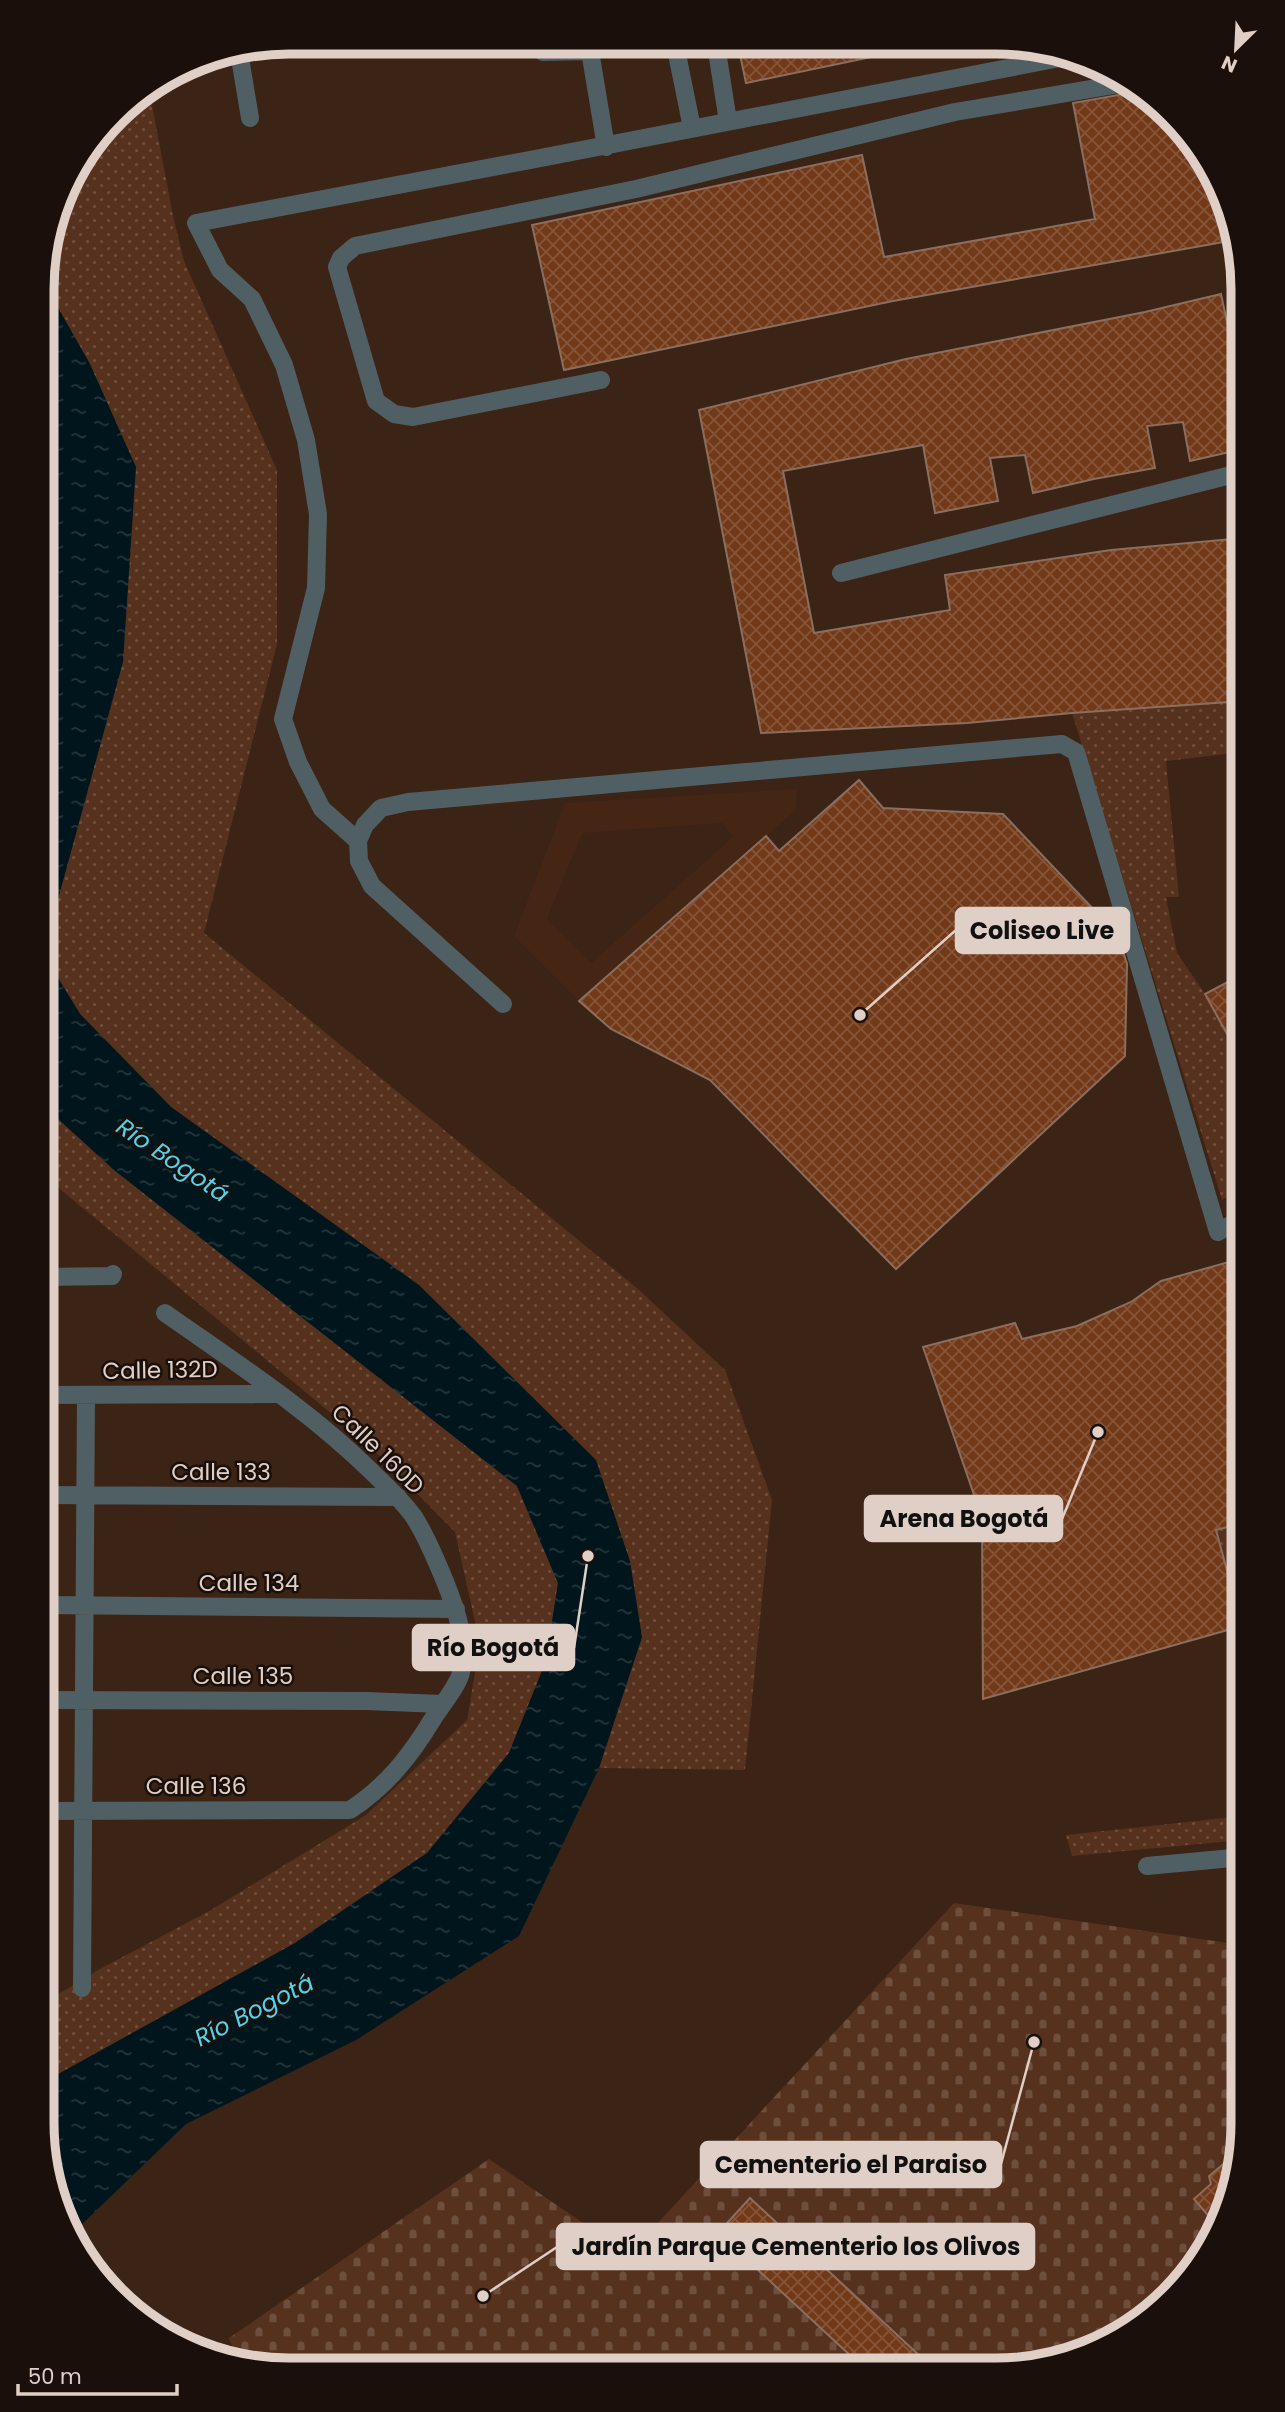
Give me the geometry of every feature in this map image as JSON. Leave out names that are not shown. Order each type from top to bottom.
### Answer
[{"type":"street","points":[[594,54],[606,147]]},
{"type":"street","points":[[677,54],[692,128]]},
{"type":"street","points":[[718,54],[729,121]]},
{"type":"street","points":[[240,60],[250,118]]},
{"type":"street","points":[[358,841],[322,809],[298,762],[284,719],[316,588],[318,514],[306,440],[284,365],[252,299],[220,270],[196,223],[606,147],[1047,60]]},
{"type":"street","points":[[601,380],[413,417],[394,414],[376,401],[337,267],[341,258],[355,246],[636,189],[954,113],[1111,86]]},
{"type":"street","points":[[841,573],[1231,475]]},
{"type":"street","points":[[503,1004],[372,886],[359,862],[358,841],[365,825],[382,808],[408,802],[1062,744],[1076,752],[1218,1232],[1230,1225]]},
{"type":"street","points":[[54,1277],[113,1274]]},
{"type":"street","name":"Calle 160D","points":[[165,1313],[345,1445],[398,1497],[415,1518],[456,1609],[463,1637],[461,1674],[418,1743],[397,1770],[375,1794],[350,1810]]},
{"type":"street","name":"Calle 132D","points":[[54,1395],[279,1394]]},
{"type":"street","points":[[82,1988],[86,1396]]},
{"type":"street","name":"Calle 133","points":[[54,1495],[398,1497]]},
{"type":"street","name":"Calle 134","points":[[54,1605],[456,1609]]},
{"type":"street","name":"Calle 135","points":[[54,1700],[442,1704]]},
{"type":"street","name":"Calle 136","points":[[54,1811],[350,1810]]},
{"type":"street","points":[[1147,1866],[1230,1858]]},
{"type":"shaded area","points":[[797,789],[796,810],[579,1001],[514,936],[565,803]],"holes":[[[722,823],[733,837],[591,963],[547,919],[582,833]]]},
{"type":"green space","points":[[151,100],[184,261],[277,470],[277,644],[204,933],[638,1289],[725,1370],[772,1500],[745,1770],[599,1768],[642,1637],[419,1285],[171,1107],[80,1014],[54,971],[54,926],[90,364],[54,301],[56,259],[62,229],[72,200],[94,159],[113,134]]},
{"type":"green space","points":[[1231,702],[1231,753],[1166,761],[1179,897],[1166,897],[1177,953],[1205,994],[1231,1040],[1231,1195],[1222,1200],[1072,713]]},
{"type":"green space","points":[[54,1115],[114,1170],[517,1486],[558,1583],[546,1661],[509,1753],[427,1853],[295,1943],[54,2076],[54,1997],[211,1910],[366,1815],[467,1720],[480,1644],[455,1532],[367,1443],[54,1184]]},
{"type":"green space","points":[[1230,1526],[1230,1582],[1216,1530]]},
{"type":"green space","points":[[1230,1817],[1230,1841],[1072,1856],[1066,1835]]},
{"type":"green space","points":[[954,1903],[1230,1943],[1230,2138],[1223,2183],[1213,2212],[1182,2266],[1162,2289],[1139,2309],[1113,2326],[1071,2345],[1026,2356],[995,2358],[290,2358],[234,2351],[229,2338],[489,2159],[629,2254]]},
{"type":"water","points":[[54,301],[90,364],[136,467],[123,662],[57,903],[54,926]]},
{"type":"water","points":[[54,971],[80,1014],[171,1107],[419,1285],[596,1460],[630,1561],[642,1637],[599,1768],[519,1936],[356,2040],[186,2124],[79,2227],[67,2198],[56,2153],[54,2076],[295,1943],[427,1853],[509,1753],[546,1661],[558,1583],[517,1486],[114,1170],[54,1115]]},
{"type":"building","points":[[740,54],[886,54],[746,83]]},
{"type":"building","points":[[1125,94],[1151,113],[1191,159],[1206,185],[1225,242],[893,301],[564,370],[532,225],[862,155],[884,257],[1095,219],[1073,103]]},
{"type":"building","points":[[1221,294],[1231,341],[1231,452],[1190,461],[1183,422],[1147,426],[1155,468],[1033,493],[1025,455],[990,458],[998,501],[935,513],[923,445],[783,471],[814,633],[950,610],[945,575],[1111,550],[1231,539],[1231,702],[967,723],[761,733],[699,410],[906,359],[1145,312]]},
{"type":"building","points":[[859,780],[883,808],[1003,814],[1118,935],[1127,964],[1125,1056],[896,1269],[710,1080],[611,1029],[579,1001],[766,836],[779,851]]},
{"type":"building","points":[[1231,981],[1231,1040],[1205,994]]},
{"type":"building","points":[[1230,1262],[1230,1526],[1216,1530],[1230,1583],[1230,1629],[983,1699],[982,1518],[923,1347],[1015,1323],[1022,1339],[1077,1326],[1131,1302],[1161,1281]]},
{"type":"building","points":[[1227,2161],[1223,2183],[1210,2218],[1194,2199],[1211,2184],[1209,2176]]},
{"type":"building","points":[[750,2198],[922,2358],[853,2358],[718,2233]]},
{"type":"place","name":"Coliseo Live","points":[[860,1015]]},
{"type":"place","name":"Arena Bogotá","points":[[1098,1432]]},
{"type":"place","name":"Río Bogotá","points":[[588,1556]]},
{"type":"place","name":"Cementerio el Paraiso","points":[[1034,2042]]},
{"type":"place","name":"Jardín Parque Cementerio los Olivos","points":[[483,2296]]}]
